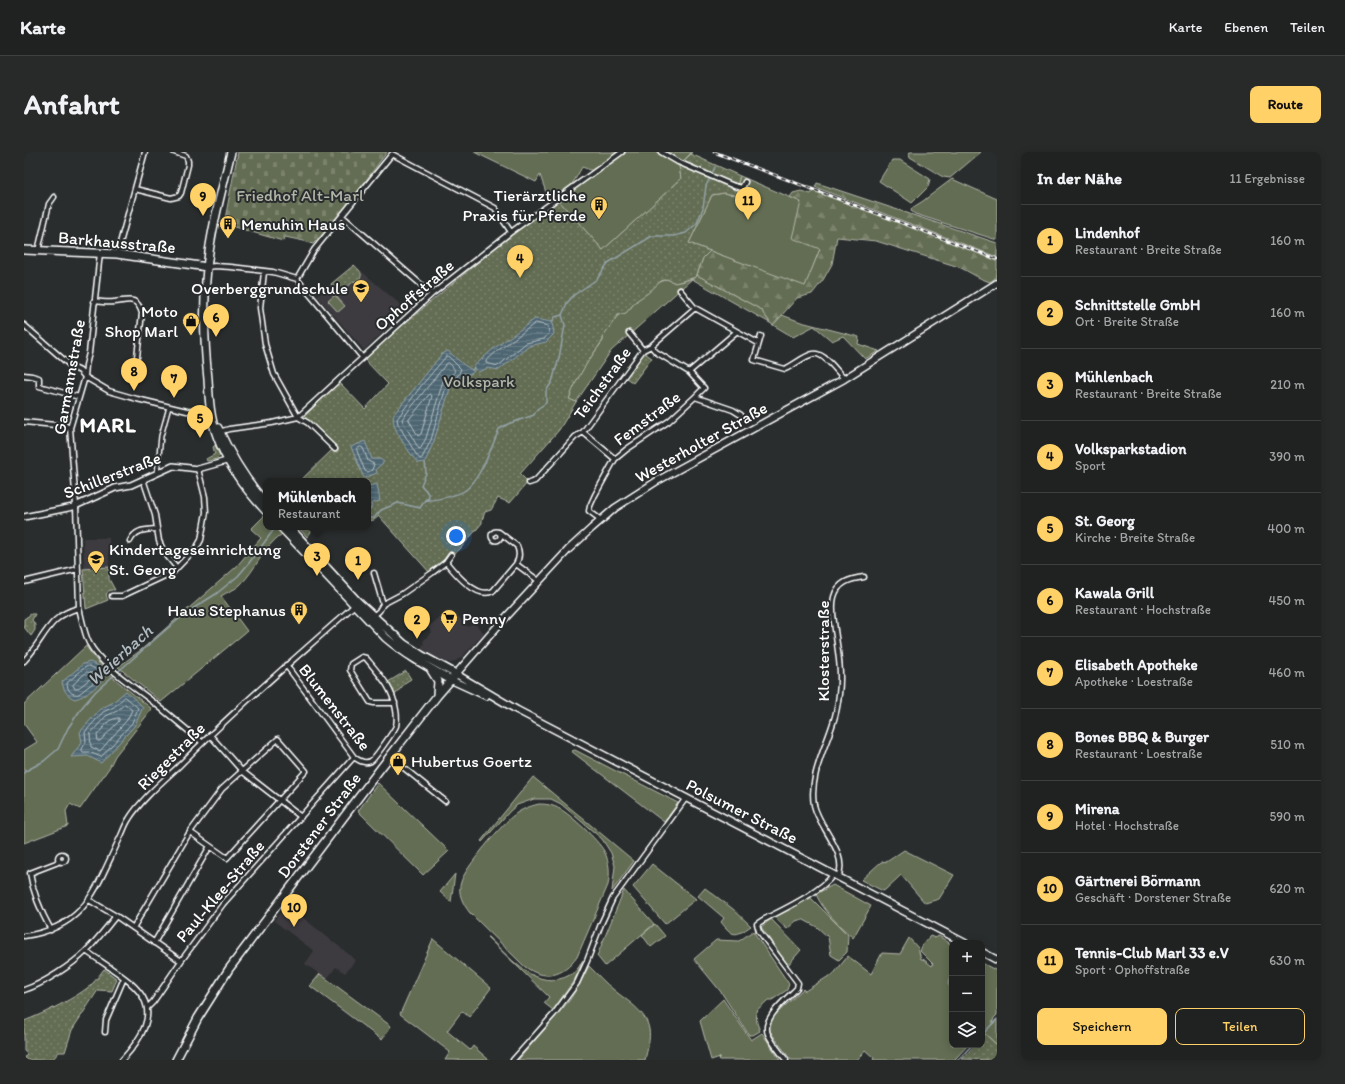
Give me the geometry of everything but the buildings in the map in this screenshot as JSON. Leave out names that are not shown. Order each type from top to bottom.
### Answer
[{"type":"main road","points":[[231,152],[215,221],[207,267],[204,304],[207,376],[212,414],[218,433],[239,478],[263,508]]},
{"type":"main road","name":"Barkhausstraße","points":[[24,250],[117,254],[207,267]]},
{"type":"main road","name":"Westerholter Straße","points":[[453,677],[574,544],[601,520],[628,500],[657,481],[844,379],[997,282]]},
{"type":"main road","points":[[230,460],[263,500]]},
{"type":"main road","points":[[284,530],[357,603]]},
{"type":"main road","points":[[292,530],[371,618],[386,638],[399,649],[429,668],[453,677]]},
{"type":"main road","points":[[371,618],[404,644],[453,677]]},
{"type":"main road","points":[[429,668],[438,681],[437,696]]},
{"type":"main road","name":"Polsumer Straße","points":[[453,677],[471,690],[506,704],[958,940]]},
{"type":"main road","name":"Dorstener Straße","points":[[176,1060],[198,1018],[226,974],[389,756],[453,677]]},
{"type":"main road","points":[[985,954],[997,960]]},
{"type":"street","points":[[117,254],[145,152]]},
{"type":"street","points":[[135,189],[171,198],[179,196],[187,172],[188,161],[186,156],[174,152]]},
{"type":"street","name":"Ophoffstraße","points":[[298,417],[432,294],[511,232],[622,152]]},
{"type":"street","points":[[661,152],[678,162],[742,188],[745,182]]},
{"type":"street","points":[[298,279],[314,250],[392,154],[495,208],[511,232]]},
{"type":"street","points":[[38,251],[49,204],[54,197]]},
{"type":"street","points":[[342,216],[432,294]]},
{"type":"street","name":"Garmannstraße","points":[[100,253],[90,353],[86,365],[85,377],[70,428],[76,506],[80,608],[89,643],[98,656],[120,676],[202,742]]},
{"type":"street","points":[[207,267],[226,267],[264,272],[298,279],[362,357]]},
{"type":"street","points":[[264,272],[260,308],[265,344],[274,374],[298,417],[308,423],[334,449]]},
{"type":"street","points":[[680,290],[695,308],[758,343]]},
{"type":"street","points":[[94,301],[113,302],[130,300],[137,303],[142,313],[137,357]]},
{"type":"street","name":"Teichstraße","points":[[529,484],[535,481],[575,437],[583,432],[643,350],[651,346],[695,308]]},
{"type":"street","points":[[24,325],[72,367],[80,371],[85,377],[109,390],[169,407],[212,414]]},
{"type":"street","points":[[651,346],[656,352],[690,372],[736,332]]},
{"type":"street","name":"Teichstraße","points":[[629,333],[643,350]]},
{"type":"street","points":[[761,336],[754,360],[786,369],[814,354],[820,354],[844,379]]},
{"type":"street","name":"Femstraße","points":[[601,520],[589,509],[615,459],[626,449],[669,421],[704,388],[690,372]]},
{"type":"street","points":[[24,375],[39,378],[39,386],[79,397]]},
{"type":"street","name":"Femstraße","points":[[695,397],[733,410],[741,415]]},
{"type":"street","points":[[157,474],[161,436],[169,407]]},
{"type":"street","points":[[218,433],[229,429],[272,423],[298,417]]},
{"type":"street","points":[[24,422],[66,426],[70,428]]},
{"type":"street","name":"Teichstraße","points":[[583,432],[615,459]]},
{"type":"street","name":"Schillerstraße","points":[[24,517],[76,506],[115,488],[131,485],[173,466],[198,469],[230,460]]},
{"type":"street","points":[[112,596],[122,596],[173,572],[197,547],[201,540],[206,512],[205,497],[198,469]]},
{"type":"street","points":[[143,480],[151,502],[159,541],[164,552],[177,568]]},
{"type":"street","points":[[130,541],[133,535],[140,530],[157,528]]},
{"type":"street","points":[[446,562],[467,584],[484,594],[488,593],[493,590],[519,559],[517,546],[499,532]]},
{"type":"street","points":[[371,618],[379,611],[383,604],[402,594],[446,562],[451,555]]},
{"type":"street","points":[[516,564],[539,581]]},
{"type":"street","points":[[24,582],[78,570]]},
{"type":"street","points":[[374,574],[383,604]]},
{"type":"street","name":"Klosterstraße","points":[[836,876],[842,870],[838,854],[830,837],[819,820],[814,803],[814,793],[821,755],[833,724],[839,691],[840,662],[832,610],[834,596],[841,586],[848,580],[864,577]]},
{"type":"street","name":"Riegestraße","points":[[24,936],[51,930],[74,916],[82,909],[89,900],[129,819],[141,804],[202,742],[286,665],[357,603]]},
{"type":"street","points":[[24,661],[58,616],[68,610],[80,608]]},
{"type":"street","name":"Blumenstraße","points":[[286,665],[354,757],[361,762],[371,761],[376,756],[395,727],[397,719],[395,703],[386,681],[366,658],[362,658],[350,664],[350,670],[370,702],[395,703]]},
{"type":"street","points":[[210,735],[242,770],[301,817]]},
{"type":"street","points":[[133,928],[190,832],[222,789],[242,770],[278,739],[306,771],[278,800],[227,858],[190,832]]},
{"type":"street","points":[[389,756],[445,801]]},
{"type":"street","name":"Paul-Klee-Straße","points":[[89,900],[116,916],[180,961],[222,904],[354,757]]},
{"type":"street","points":[[514,1060],[554,1014],[577,983],[613,898],[686,798]]},
{"type":"street","points":[[154,943],[210,846]]},
{"type":"street","points":[[51,930],[39,908],[30,873],[59,861]]},
{"type":"street","points":[[786,1060],[767,1034],[766,1027],[773,1012],[797,988],[798,983],[759,931],[757,924],[813,892],[836,876]]},
{"type":"street","points":[[24,990],[36,986],[86,951],[116,916]]},
{"type":"street","points":[[86,951],[135,986],[140,991],[147,1008],[147,1019],[144,1028],[130,1051],[122,1060]]},
{"type":"street","points":[[147,1008],[153,1002],[180,961]]},
{"type":"street","points":[[105,1032],[106,1020],[124,978]]},
{"type":"shaded area","name":"Overberggrundschule","points":[[354,265],[407,310],[364,350],[317,296]]},
{"type":"shaded area","name":"Kindertageseinrichtung St. Georg","points":[[83,538],[109,538],[109,579],[115,590],[109,590],[107,592],[106,595],[108,600],[86,609]]},
{"type":"shaded area","points":[[444,614],[450,620],[456,614],[468,627],[474,623],[484,633],[462,657],[452,663],[446,662],[421,649],[424,643],[423,641],[432,632],[428,627]]},
{"type":"shaded area","points":[[286,904],[356,960],[345,973],[336,967],[327,979],[305,964],[314,951],[274,921]]},
{"type":"green space","name":"Friedhof Alt-Marl","points":[[238,152],[387,152],[336,221],[313,244],[285,237],[283,241],[224,224]]},
{"type":"green space","points":[[474,152],[620,152],[593,171],[582,167],[566,191],[557,196],[548,198],[540,175],[536,182]]},
{"type":"green space","points":[[625,152],[692,152],[679,165],[681,179],[603,250],[558,200]]},
{"type":"green space","points":[[910,152],[981,152],[950,178],[943,177],[910,157]]},
{"type":"green space","name":"Volkspark","points":[[691,154],[740,176],[734,195],[724,193],[712,195],[689,243],[710,251],[703,258],[696,277],[675,283],[667,279],[661,281],[648,293],[636,301],[626,313],[618,315],[603,336],[603,340],[580,375],[569,399],[576,402],[559,430],[520,474],[528,482],[510,503],[498,498],[491,510],[485,512],[482,523],[460,549],[452,556],[450,554],[430,573],[379,516],[371,520],[371,478],[303,478],[333,449],[304,417],[339,382],[365,409],[388,384],[363,358],[512,234],[558,200],[603,250],[681,179],[679,165]]},
{"type":"green space","points":[[892,160],[900,160],[930,179],[928,187],[912,203],[879,181]]},
{"type":"green space","points":[[740,176],[801,202],[820,249],[805,287],[689,243],[712,195],[724,193],[734,195]]},
{"type":"green space","points":[[952,179],[997,199],[997,240],[915,214],[911,211],[912,208]]},
{"type":"green space","points":[[817,183],[997,243],[997,257],[815,187]]},
{"type":"green space","points":[[801,191],[811,194],[813,191],[920,230],[997,261],[997,277],[990,282],[986,281],[959,267],[876,241],[837,237],[832,264],[823,280],[812,294],[797,298],[773,325],[763,314],[762,310],[697,275],[703,258],[710,251],[805,286],[820,249],[792,238],[801,202],[790,197],[793,193]]},
{"type":"green space","points":[[354,265],[359,269],[361,274],[359,280],[356,282],[354,281],[344,290],[337,293],[331,284]]},
{"type":"green space","points":[[697,275],[762,310],[763,314],[770,323],[692,279],[611,351],[576,402],[569,399],[579,375],[603,341],[603,336],[618,315],[627,311],[655,285],[667,279],[674,282],[681,282],[696,277]]},
{"type":"green space","points":[[335,295],[345,306],[338,312],[328,301]]},
{"type":"green space","points":[[782,315],[801,322],[859,337],[858,344],[879,351],[865,359],[843,336],[832,341],[814,326],[793,337],[773,325]]},
{"type":"green space","points":[[643,352],[652,358],[633,383],[625,377]]},
{"type":"green space","points":[[215,445],[220,456],[217,459],[207,461],[206,459],[215,454],[213,447]]},
{"type":"green space","points":[[263,517],[263,530],[278,530],[282,534],[270,545],[246,579],[236,588],[221,596],[247,631],[161,702],[118,667],[141,650],[236,567],[261,538],[251,529]]},
{"type":"green space","points":[[301,530],[313,530],[307,537]]},
{"type":"green space","points":[[109,567],[109,579],[115,590],[110,590],[107,592],[106,596],[108,600],[86,609],[83,569]]},
{"type":"green space","points":[[31,614],[35,614],[32,620],[35,625],[35,630],[31,636],[24,627],[24,619]]},
{"type":"green space","points":[[86,646],[92,655],[108,672],[125,688],[152,709],[115,756],[109,768],[80,809],[70,804],[66,811],[68,826],[24,843],[24,750],[37,742],[24,724],[24,704]]},
{"type":"green space","points":[[406,671],[411,679],[406,682],[396,694],[394,694],[388,682]]},
{"type":"green space","points":[[575,750],[678,803],[664,822],[571,751]]},
{"type":"green space","points":[[533,777],[634,861],[612,891],[615,866],[611,853],[602,839],[561,804],[551,799],[534,799],[517,805],[482,842],[481,841]]},
{"type":"green space","points":[[378,783],[449,851],[423,875],[358,811]]},
{"type":"green space","points":[[539,804],[550,805],[560,809],[584,828],[601,846],[609,868],[608,885],[577,957],[566,969],[553,975],[539,974],[524,966],[470,913],[460,894],[460,886],[464,876],[484,847],[514,815],[529,807]]},
{"type":"green space","points":[[904,850],[954,875],[939,899],[925,903],[901,875],[883,891],[861,880],[881,862],[888,861]]},
{"type":"green space","points":[[652,864],[696,899],[665,924],[633,887]]},
{"type":"green space","points":[[455,874],[451,902],[440,892]]},
{"type":"green space","points":[[833,885],[871,906],[853,938],[827,912],[816,894]]},
{"type":"green space","points":[[705,888],[733,909],[751,926],[738,934],[734,934],[728,930],[721,922],[724,918],[698,896]]},
{"type":"green space","points":[[624,890],[654,924],[605,966],[597,956]]},
{"type":"green space","points":[[810,897],[848,935],[847,952],[839,960],[831,955],[828,937],[817,927],[802,919],[796,921],[787,929],[774,917]]},
{"type":"green space","points":[[771,919],[801,950],[788,965],[761,927]]},
{"type":"green space","points":[[655,924],[665,936],[651,947],[642,935]]},
{"type":"green space","points":[[753,931],[789,984],[787,990],[772,1000],[768,1000],[756,1011],[757,1023],[760,1031],[753,1035],[749,1035],[721,992],[694,959],[716,940],[739,941]]},
{"type":"green space","points":[[930,936],[935,938],[939,936],[949,943],[949,1048],[965,1048],[955,1059],[956,1060],[873,1060],[874,1058],[865,1050],[857,1060],[791,1060],[769,1030],[773,1017],[803,989],[805,991],[829,976],[832,976],[848,956],[871,974],[882,953],[900,954],[909,938],[918,948],[921,959],[932,966],[933,964],[920,951],[923,944]]},
{"type":"green space","points":[[487,937],[521,968],[541,978],[552,980],[563,978],[577,970],[583,960],[575,979],[553,1010],[544,1003],[549,997]]},
{"type":"green space","points":[[433,939],[491,988],[469,1017],[462,1011],[447,1031],[470,1050],[473,1046],[489,1060],[445,1060],[450,1052],[400,1014]]},
{"type":"green space","points":[[985,965],[997,971],[997,1015],[991,1026],[997,1020],[997,1045],[985,1034]]},
{"type":"green space","points":[[589,966],[607,984],[635,1007],[644,1017],[649,1029],[650,1037],[645,1060],[518,1060],[569,1001]]},
{"type":"green space","points":[[104,969],[117,979],[112,991],[98,990],[72,1030],[65,1052],[59,1052],[52,1060],[24,1060],[27,1054],[24,1051],[24,1021],[50,1010],[86,989]]},
{"type":"green space","points":[[320,974],[391,1026],[382,1040],[310,986]]},
{"type":"green space","points":[[723,999],[751,1040],[762,1033],[780,1060],[719,1060],[718,1059],[720,1057],[711,1060],[700,1021]]},
{"type":"green space","points":[[985,1034],[997,1045],[997,1060],[962,1059],[972,1048],[985,1048]]},
{"type":"water","points":[[535,319],[552,322],[554,334],[546,342],[529,346],[499,370],[488,368],[478,372],[473,367],[493,349]]},
{"type":"water","points":[[448,351],[464,365],[474,371],[471,374],[463,373],[460,380],[451,385],[434,441],[425,462],[418,463],[408,450],[395,428],[393,419],[394,414],[442,354]]},
{"type":"water","points":[[365,441],[372,459],[380,459],[384,462],[376,469],[377,473],[364,478],[351,447]]},
{"type":"water","points":[[377,484],[380,501],[372,503],[371,509],[371,485]]},
{"type":"water","points":[[90,662],[99,666],[105,675],[103,679],[88,693],[79,698],[72,698],[66,693],[62,682],[83,664]]},
{"type":"water","points":[[126,691],[143,707],[135,725],[101,763],[88,756],[71,757],[82,742],[80,732],[100,709],[112,703]]},
{"type":"waterway","name":"Weierbach","points":[[371,518],[374,518],[381,510],[398,503],[420,508],[425,500],[434,500],[459,493],[467,489],[472,484],[490,452],[499,429],[508,424],[534,415],[537,409],[546,403],[546,391],[552,382],[559,358],[565,325],[562,315],[567,303],[574,295],[597,279],[608,263],[652,236],[674,236],[686,233],[697,223],[703,208],[706,186],[715,167]]},
{"type":"waterway","points":[[552,322],[555,317],[562,315]]},
{"type":"waterway","points":[[425,462],[426,473],[421,485],[429,496],[429,498],[425,500]]},
{"type":"waterway","name":"Weierbach","points":[[24,772],[44,761],[58,749],[68,728],[83,706],[96,691],[169,627],[189,611],[216,594],[238,576],[274,530]]},
{"type":"waterway","points":[[985,1032],[997,1019]]},
{"type":"waterway","points":[[958,1060],[969,1048]]},
{"type":"railway","points":[[714,152],[997,259]]},
{"type":"place","name":"Mirena","points":[[203,216]]},
{"type":"place","name":"Tierärztliche Praxis für Pferde","points":[[599,220]]},
{"type":"place","name":"Tennis-Club Marl 33 e.V","points":[[748,220]]},
{"type":"place","name":"Menuhin Haus","points":[[228,239]]},
{"type":"place","name":"Volksparkstadion","points":[[520,278]]},
{"type":"place","name":"Overberggrundschule","points":[[361,303]]},
{"type":"place","name":"Moto Shop Marl","points":[[191,336]]},
{"type":"place","name":"Kawala Grill","points":[[216,337]]},
{"type":"place","name":"Bones BBQ & Burger","points":[[134,391]]},
{"type":"place","name":"Elisabeth Apotheke","points":[[174,398]]},
{"type":"place","name":"St. Georg","points":[[200,438]]},
{"type":"place","name":"Kindertageseinrichtung St. Georg","points":[[96,574]]},
{"type":"place","name":"Mühlenbach","points":[[317,576]]},
{"type":"place","name":"Lindenhof","points":[[358,580]]},
{"type":"place","name":"Haus Stephanus","points":[[299,625]]},
{"type":"place","name":"Penny","points":[[449,633]]},
{"type":"place","name":"Schnittstelle GmbH","points":[[417,639]]},
{"type":"place","name":"Hubertus Goertz","points":[[398,776]]},
{"type":"place","name":"Gärtnerei Börmann","points":[[294,927]]},
{"type":"district","name":"MARL","points":[[108,425]]}]
